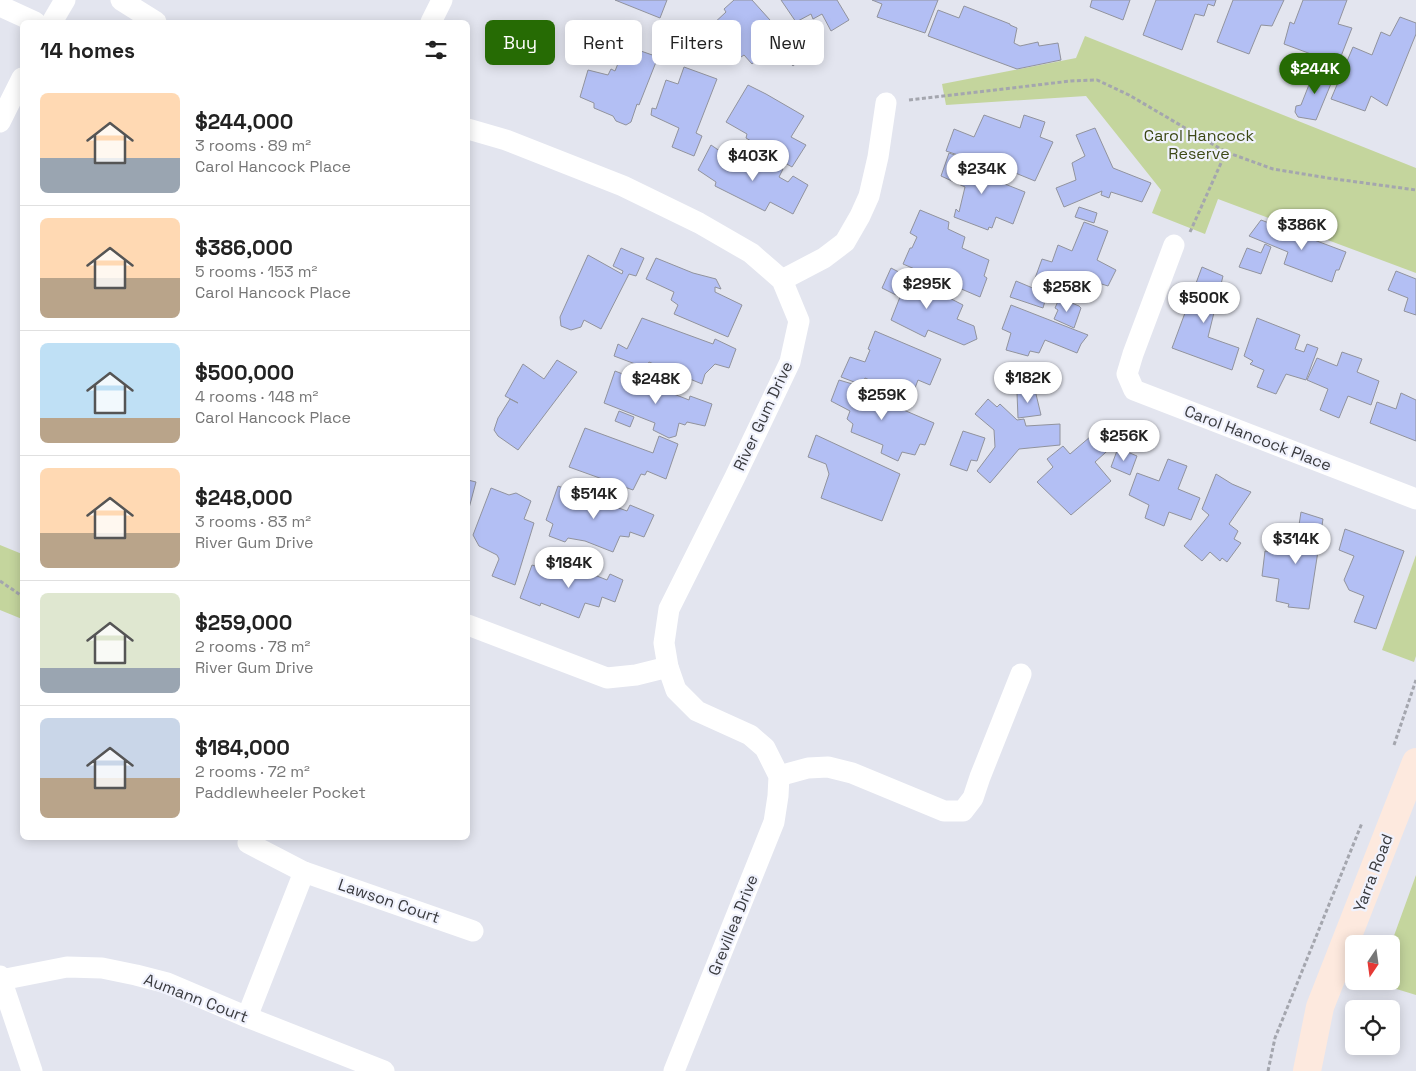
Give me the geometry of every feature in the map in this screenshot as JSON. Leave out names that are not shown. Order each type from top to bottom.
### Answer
[{"type":"main road","name":"Yarra Road","points":[[1307,1071],[1320,1007],[1404,757]]},
{"type":"street","points":[[53,20],[65,0]]},
{"type":"street","points":[[121,0],[153,20]]},
{"type":"street","points":[[432,20],[442,0]]},
{"type":"street","points":[[0,6],[31,20]]},
{"type":"street","points":[[0,122],[20,82]]},
{"type":"street","points":[[782,280],[824,258],[845,242],[869,196],[878,157],[886,103]]},
{"type":"street","name":"River Gum Drive","points":[[470,130],[506,140],[623,186],[699,224],[751,253],[782,280],[798,321],[790,362],[669,609],[664,643],[668,667],[676,690],[697,711],[750,735],[765,748],[779,776]]},
{"type":"street","name":"Carol Hancock Place","points":[[1174,245],[1127,374],[1134,390],[1416,499]]},
{"type":"street","points":[[470,626],[607,678],[636,675],[668,667]]},
{"type":"street","points":[[779,776],[808,768],[828,767],[852,773],[944,811],[963,811],[973,798],[1021,674]]},
{"type":"street","name":"Grevillea Drive","points":[[674,1071],[774,822],[779,776]]},
{"type":"street","name":"Lawson Court","points":[[248,842],[304,872],[474,931]]},
{"type":"street","points":[[247,1017],[304,872]]},
{"type":"street","name":"Aumann Court","points":[[1,978],[67,967],[102,968],[136,975],[166,983],[384,1071]]},
{"type":"street","points":[[1,978],[32,1071]]},
{"type":"path","points":[[886,103],[1071,81],[1098,80],[1129,95],[1226,152],[1272,169],[1416,190]]},
{"type":"path","points":[[1174,245],[1190,231],[1226,152]]},
{"type":"path","points":[[0,581],[20,595]]},
{"type":"path","points":[[1404,757],[1399,735],[1416,680]]},
{"type":"path","points":[[1268,1071],[1275,1038],[1363,820]]},
{"type":"green space","name":"Carol Hancock Reserve","points":[[1085,36],[1416,168],[1416,273],[1218,199],[1205,234],[1152,213],[1161,190],[1086,96],[946,105],[942,84],[1076,58]]},
{"type":"green space","points":[[0,545],[20,553],[20,618],[0,610]]},
{"type":"green space","points":[[1416,555],[1416,656],[1414,662],[1382,650]]},
{"type":"green space","points":[[1416,875],[1416,995],[1400,990],[1400,935],[1394,935]]},
{"type":"building","points":[[615,0],[667,0],[660,18]]},
{"type":"building","points":[[734,0],[752,0],[770,20],[751,20],[751,63],[744,55],[741,57],[741,20],[717,20],[726,12],[724,9]]},
{"type":"building","points":[[781,0],[837,0],[849,20],[831,31],[822,14],[813,19],[811,14],[800,20],[795,20]]},
{"type":"building","points":[[872,0],[938,0],[925,33],[877,17],[882,4]]},
{"type":"building","points":[[1092,0],[1130,0],[1123,20],[1090,7]]},
{"type":"building","points":[[1156,0],[1216,0],[1214,6],[1208,4],[1204,16],[1195,14],[1182,50],[1143,35]]},
{"type":"building","points":[[1233,0],[1284,0],[1272,26],[1261,25],[1249,54],[1217,42]]},
{"type":"building","points":[[1303,0],[1347,0],[1338,24],[1352,28],[1338,64],[1284,44],[1290,22],[1294,24]]},
{"type":"building","points":[[964,6],[1017,28],[1014,43],[1020,46],[1038,42],[1039,46],[1058,43],[1061,60],[1017,69],[928,36],[938,10],[959,18]]},
{"type":"building","points":[[1400,17],[1416,23],[1416,34],[1387,106],[1371,96],[1365,111],[1331,99],[1353,47],[1372,55],[1381,32],[1390,36]]},
{"type":"building","points":[[642,51],[652,55],[652,65],[655,65],[631,122],[626,125],[616,121],[613,116],[594,108],[594,103],[580,97],[588,70],[608,75],[611,69],[615,71],[617,65],[642,65]]},
{"type":"building","points":[[684,67],[717,79],[696,133],[702,136],[694,156],[672,147],[679,128],[651,115],[652,108],[656,109],[666,80],[678,84]]},
{"type":"building","points":[[1316,67],[1335,74],[1316,120],[1298,117],[1295,112],[1296,106],[1301,105]]},
{"type":"building","points":[[748,85],[804,116],[791,137],[806,145],[792,167],[746,138],[747,134],[726,122]]},
{"type":"building","points":[[984,115],[1020,128],[1024,115],[1045,122],[1040,137],[1053,142],[1035,181],[1008,170],[1006,176],[972,162],[973,157],[970,159],[946,151],[954,129],[974,137]]},
{"type":"building","points":[[1095,128],[1113,168],[1151,183],[1142,202],[1111,192],[1109,198],[1101,195],[1102,191],[1064,207],[1056,188],[1076,180],[1072,163],[1085,156],[1076,135]]},
{"type":"building","points":[[711,145],[739,164],[742,160],[766,171],[771,163],[783,169],[779,177],[788,182],[793,176],[808,185],[793,214],[770,202],[765,211],[715,186],[716,182],[698,170]]},
{"type":"building","points":[[949,153],[971,161],[968,169],[1025,192],[1013,224],[996,217],[992,228],[989,227],[988,230],[954,217],[956,209],[959,212],[965,187],[941,176]]},
{"type":"building","points":[[1079,207],[1097,213],[1094,223],[1075,217]]},
{"type":"building","points":[[920,210],[949,222],[948,229],[965,237],[962,248],[989,260],[984,276],[987,278],[980,297],[903,264],[917,237],[910,233]]},
{"type":"building","points":[[1261,220],[1346,252],[1332,282],[1284,264],[1288,252],[1249,236]]},
{"type":"building","points":[[1084,222],[1108,231],[1097,260],[1116,270],[1108,286],[1089,280],[1080,301],[1034,281],[1042,259],[1052,262],[1058,245],[1072,251]]},
{"type":"building","points":[[1265,244],[1271,247],[1261,274],[1239,267],[1247,248],[1261,253]]},
{"type":"building","points":[[621,248],[644,258],[636,276],[629,274],[601,329],[584,320],[581,327],[571,330],[561,326],[560,317],[588,255],[622,274],[623,271],[613,266]]},
{"type":"building","points":[[656,258],[693,273],[716,279],[721,289],[715,287],[715,292],[742,305],[728,337],[674,314],[678,305],[671,300],[674,292],[646,279]]},
{"type":"building","points":[[1202,267],[1223,276],[1208,337],[1239,348],[1232,370],[1172,348]]},
{"type":"building","points":[[891,268],[963,305],[957,319],[974,326],[977,339],[964,345],[928,330],[925,337],[891,320],[900,297],[882,288]]},
{"type":"building","points":[[1396,271],[1416,279],[1416,315],[1404,311],[1408,298],[1388,290]]},
{"type":"building","points":[[1016,281],[1047,294],[1043,308],[1010,297]]},
{"type":"building","points":[[1059,299],[1081,308],[1074,328],[1054,319],[1058,310],[1055,308]]},
{"type":"building","points":[[1011,305],[1088,335],[1077,353],[1045,340],[1039,353],[1030,351],[1028,356],[1006,350],[1011,333],[1002,329]]},
{"type":"building","points":[[642,318],[713,344],[715,339],[736,349],[729,368],[715,364],[705,374],[702,384],[649,362],[646,368],[614,356],[618,344],[627,349]]},
{"type":"building","points":[[1257,318],[1300,335],[1295,349],[1304,352],[1307,344],[1318,348],[1306,380],[1286,374],[1276,394],[1257,387],[1264,370],[1250,364],[1253,361],[1244,356]]},
{"type":"building","points":[[875,331],[941,359],[930,385],[918,380],[912,396],[894,388],[893,391],[865,378],[862,385],[841,377],[850,357],[865,362]]},
{"type":"building","points":[[1342,352],[1362,359],[1357,372],[1379,381],[1371,405],[1348,396],[1339,418],[1320,410],[1328,389],[1307,380],[1317,358],[1337,366]]},
{"type":"building","points":[[557,360],[577,372],[518,450],[498,436],[494,430],[498,418],[510,399],[518,403],[505,396],[523,364],[544,379]]},
{"type":"building","points":[[615,371],[689,400],[690,396],[712,404],[705,426],[687,422],[685,425],[679,423],[676,436],[669,438],[653,430],[655,423],[604,403]]},
{"type":"building","points":[[839,380],[866,388],[864,393],[934,423],[925,445],[920,444],[915,455],[902,452],[898,461],[881,453],[883,445],[851,432],[853,424],[847,419],[850,411],[831,401]]},
{"type":"building","points":[[1035,390],[1041,415],[1018,418],[1017,393]]},
{"type":"building","points":[[1401,393],[1416,400],[1416,441],[1370,423],[1377,402],[1396,409]]},
{"type":"building","points":[[988,399],[997,407],[1000,404],[1017,420],[1024,419],[1026,426],[1060,424],[1060,445],[1019,449],[990,483],[977,471],[995,447],[994,430],[975,414]]},
{"type":"building","points":[[619,411],[634,417],[630,427],[615,421]]},
{"type":"building","points":[[585,428],[653,453],[659,436],[678,444],[666,479],[647,471],[645,475],[641,474],[633,490],[569,467]]},
{"type":"building","points":[[963,431],[985,438],[977,461],[971,460],[967,471],[950,465]]},
{"type":"building","points":[[1097,431],[1115,444],[1095,462],[1111,481],[1071,515],[1037,482],[1053,467],[1047,459],[1063,446],[1070,454]]},
{"type":"building","points":[[816,435],[900,474],[882,521],[821,498],[829,474],[826,464],[808,457]]},
{"type":"building","points":[[1118,448],[1137,456],[1130,475],[1111,467]]},
{"type":"building","points":[[1168,459],[1187,466],[1178,489],[1200,498],[1191,520],[1169,512],[1164,526],[1145,518],[1149,505],[1129,495],[1137,473],[1159,481]]},
{"type":"building","points":[[1216,474],[1232,484],[1251,492],[1229,524],[1238,531],[1234,539],[1241,543],[1227,562],[1222,558],[1220,561],[1210,552],[1202,561],[1184,546],[1209,515],[1202,509]]},
{"type":"building","points":[[470,480],[476,482],[470,504]]},
{"type":"building","points":[[558,486],[627,511],[630,505],[654,515],[644,537],[630,532],[629,537],[620,536],[613,552],[585,541],[568,538],[565,542],[549,536],[553,524],[546,520]]},
{"type":"building","points":[[491,488],[509,495],[516,493],[531,501],[524,519],[534,523],[515,585],[492,576],[499,559],[497,555],[479,546],[473,535]]},
{"type":"building","points":[[1301,512],[1323,519],[1309,609],[1288,607],[1289,604],[1276,601],[1279,579],[1262,576],[1265,551],[1282,553],[1283,549],[1295,551]]},
{"type":"building","points":[[1345,529],[1404,551],[1376,629],[1354,622],[1364,596],[1349,590],[1344,580],[1354,556],[1339,550]]},
{"type":"building","points":[[532,565],[563,574],[569,565],[607,580],[610,574],[623,580],[615,602],[602,597],[599,607],[585,603],[579,618],[541,603],[540,606],[520,598]]}]
